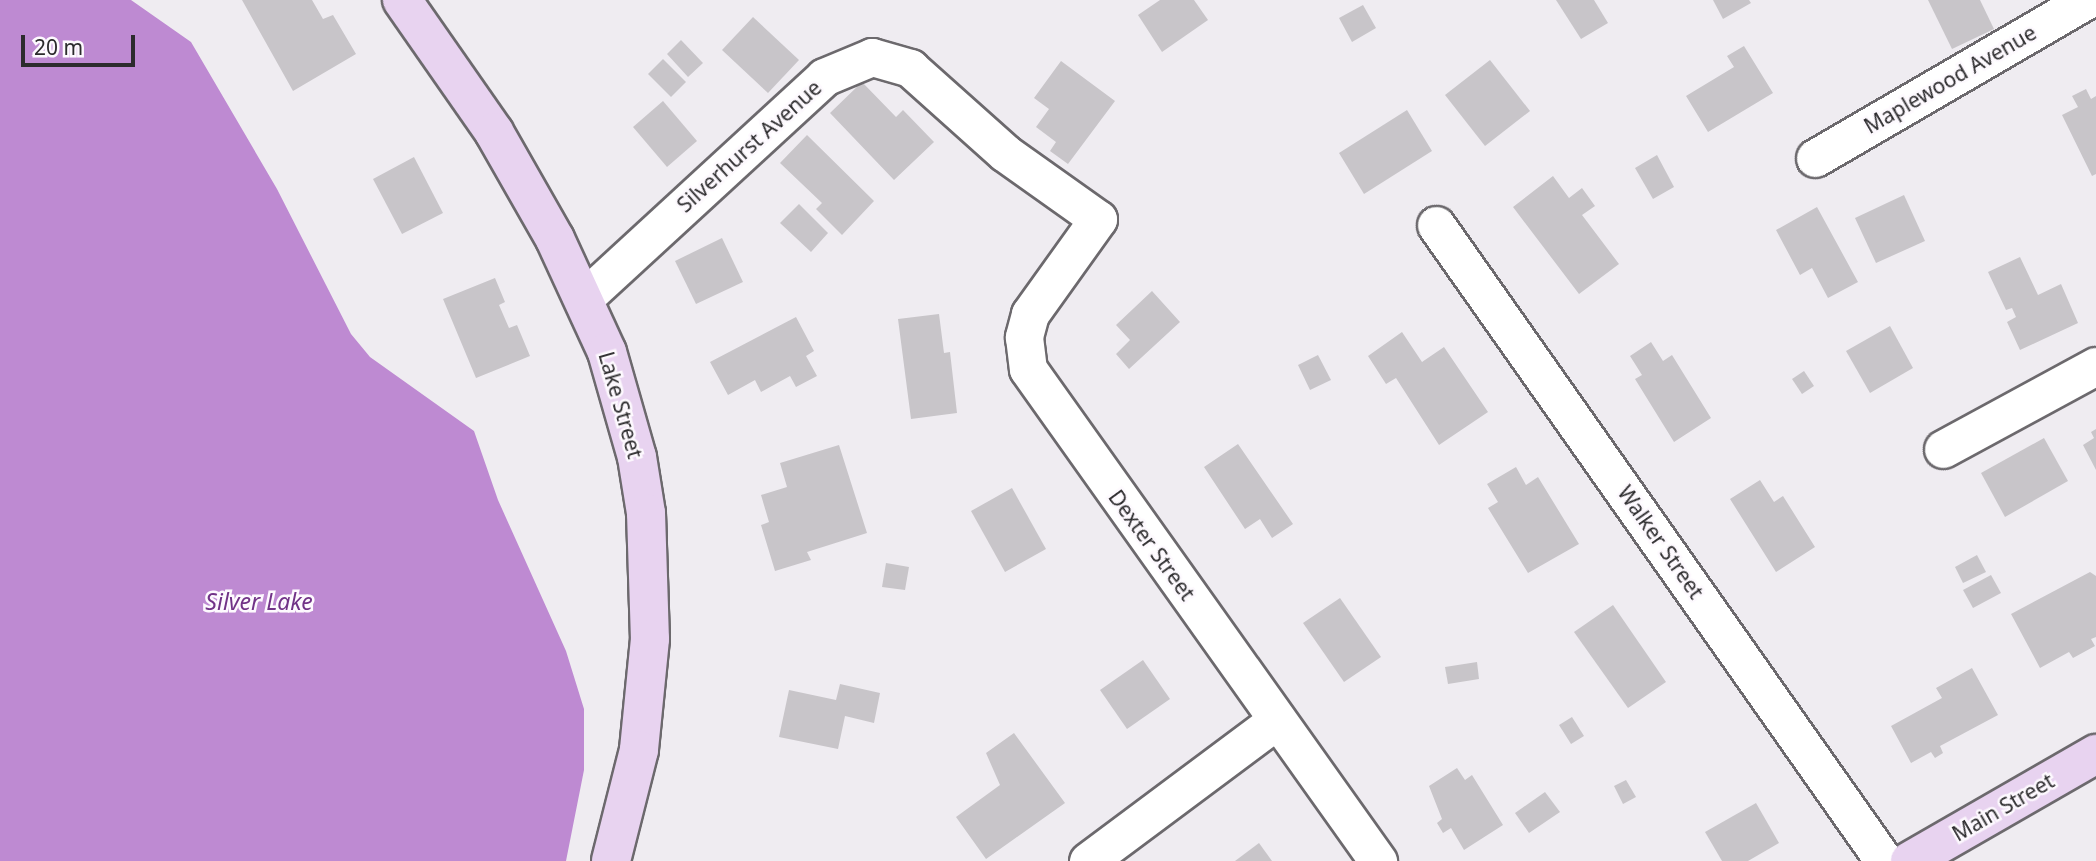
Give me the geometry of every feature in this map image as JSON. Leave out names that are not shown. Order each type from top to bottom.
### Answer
[{"type":"street","name":"Lake Street","points":[[402,0],[527,185],[584,298],[607,352],[637,457],[649,573],[650,639],[639,750],[611,861]]},
{"type":"street","name":"Maplewood Avenue","points":[[1815,158],[2086,0]]},
{"type":"street","name":"Silverhurst Avenue","points":[[584,298],[801,94],[824,77],[872,57],[910,68],[1005,153],[1098,219]]},
{"type":"street","name":"Dexter Street","points":[[1098,219],[1031,314],[1024,337],[1025,361],[1378,861]]},
{"type":"street","name":"Walker Street","points":[[1436,225],[1884,861]]},
{"type":"street","points":[[1943,449],[2096,366]]},
{"type":"street","points":[[1088,861],[1277,720]]},
{"type":"street","name":"Main Street","points":[[1910,861],[2096,754]]},
{"type":"water","name":"Silver Lake","points":[[0,0],[131,0],[191,42],[277,189],[351,334],[370,357],[474,431],[498,500],[566,651],[584,709],[584,770],[566,861],[0,861]]},
{"type":"building","points":[[242,0],[312,0],[323,19],[333,15],[356,54],[293,91]]},
{"type":"building","points":[[1160,0],[1194,0],[1208,20],[1162,52],[1138,15]]},
{"type":"building","points":[[1556,0],[1594,0],[1608,23],[1581,39]]},
{"type":"building","points":[[1713,0],[1749,0],[1751,3],[1723,19]]},
{"type":"building","points":[[1928,0],[1980,0],[1994,29],[1952,49]]},
{"type":"building","points":[[1363,5],[1376,28],[1352,42],[1339,18]]},
{"type":"building","points":[[753,17],[799,60],[768,93],[722,50]]},
{"type":"building","points":[[681,40],[703,63],[688,77],[667,54]]},
{"type":"building","points":[[1744,46],[1773,93],[1708,132],[1686,96],[1734,67],[1727,56]]},
{"type":"building","points":[[663,59],[686,82],[671,97],[648,74]]},
{"type":"building","points":[[1490,60],[1530,111],[1485,146],[1445,95]]},
{"type":"building","points":[[1061,61],[1115,101],[1068,164],[1050,151],[1056,142],[1036,127],[1049,109],[1034,98]]},
{"type":"building","points":[[862,82],[896,117],[903,110],[934,142],[894,180],[830,113]]},
{"type":"building","points":[[2086,89],[2091,99],[2096,96],[2096,174],[2092,176],[2062,115],[2078,107],[2072,96]]},
{"type":"building","points":[[663,101],[697,141],[667,167],[633,127]]},
{"type":"building","points":[[1407,110],[1432,151],[1364,194],[1339,153]]},
{"type":"building","points":[[807,135],[874,201],[842,235],[816,209],[822,203],[780,163]]},
{"type":"building","points":[[1657,155],[1674,187],[1653,199],[1635,168]]},
{"type":"building","points":[[414,157],[443,213],[402,234],[373,179]]},
{"type":"building","points":[[1553,176],[1569,198],[1582,188],[1595,206],[1582,215],[1619,264],[1579,294],[1513,207]]},
{"type":"building","points":[[1904,195],[1925,241],[1876,263],[1855,218]]},
{"type":"building","points":[[799,204],[828,233],[811,252],[780,223]]},
{"type":"building","points":[[1817,207],[1858,282],[1828,298],[1812,268],[1800,275],[1776,230]]},
{"type":"building","points":[[722,238],[743,282],[696,304],[675,261]]},
{"type":"building","points":[[2020,257],[2038,295],[2061,284],[2078,323],[2020,350],[2007,322],[2016,317],[2012,308],[2006,310],[1988,272]]},
{"type":"building","points":[[495,278],[505,302],[499,305],[509,328],[517,325],[530,356],[476,378],[443,299]]},
{"type":"building","points":[[1152,291],[1180,322],[1129,369],[1116,354],[1130,340],[1116,325]]},
{"type":"building","points":[[939,314],[944,353],[950,352],[957,413],[911,419],[898,319]]},
{"type":"building","points":[[796,317],[814,351],[806,356],[817,376],[796,387],[790,376],[761,392],[755,380],[728,395],[710,362]]},
{"type":"building","points":[[1890,326],[1913,368],[1870,393],[1846,351]]},
{"type":"building","points":[[1402,332],[1422,362],[1444,347],[1488,412],[1439,445],[1396,378],[1386,384],[1368,356]]},
{"type":"building","points":[[1651,342],[1663,361],[1672,355],[1711,418],[1674,442],[1635,379],[1642,375],[1630,356]]},
{"type":"building","points":[[1318,355],[1331,380],[1310,390],[1298,365]]},
{"type":"building","points":[[1804,371],[1814,386],[1802,394],[1792,379]]},
{"type":"building","points":[[2096,429],[2096,470],[2083,445],[2094,438],[2091,432]]},
{"type":"building","points":[[2044,438],[2068,481],[2005,517],[1981,473]]},
{"type":"building","points":[[1238,444],[1293,524],[1272,538],[1260,519],[1245,529],[1204,467]]},
{"type":"building","points":[[839,445],[867,533],[807,552],[811,560],[775,571],[761,525],[769,522],[761,495],[787,487],[780,463]]},
{"type":"building","points":[[1516,467],[1526,485],[1538,477],[1579,544],[1528,573],[1488,508],[1498,502],[1487,484]]},
{"type":"building","points":[[1760,480],[1774,502],[1783,496],[1815,547],[1776,572],[1730,499]]},
{"type":"building","points":[[1012,488],[1046,549],[1005,572],[971,511]]},
{"type":"building","points":[[1977,555],[1986,572],[1963,583],[1955,567]]},
{"type":"building","points":[[886,563],[909,567],[905,590],[882,587]]},
{"type":"building","points":[[2090,572],[2096,576],[2096,637],[2091,639],[2095,646],[2073,658],[2069,652],[2040,668],[2011,614]]},
{"type":"building","points":[[1991,575],[2001,593],[1973,608],[1963,590]]},
{"type":"building","points":[[1340,598],[1381,657],[1344,682],[1303,623]]},
{"type":"building","points":[[1613,605],[1666,682],[1628,708],[1574,632]]},
{"type":"building","points":[[1143,660],[1170,699],[1127,729],[1100,690]]},
{"type":"building","points":[[1477,662],[1479,679],[1448,684],[1445,667]]},
{"type":"building","points":[[1972,668],[1998,715],[1940,746],[1943,753],[1935,758],[1931,752],[1911,763],[1891,726],[1942,698],[1936,688]]},
{"type":"building","points":[[840,684],[880,693],[874,723],[845,716],[838,749],[779,737],[789,690],[836,700]]},
{"type":"building","points":[[1572,717],[1584,736],[1571,744],[1559,725]]},
{"type":"building","points":[[1014,733],[1065,803],[986,859],[956,817],[1000,785],[986,753]]},
{"type":"building","points":[[1457,768],[1465,780],[1472,775],[1503,825],[1464,850],[1451,828],[1443,833],[1437,823],[1442,819],[1429,786]]},
{"type":"building","points":[[1626,780],[1636,797],[1623,804],[1614,786]]},
{"type":"building","points":[[1545,792],[1560,812],[1529,833],[1515,813]]},
{"type":"building","points":[[1756,803],[1779,843],[1748,861],[1722,861],[1705,832]]},
{"type":"building","points":[[1259,843],[1272,861],[1235,861]]}]
